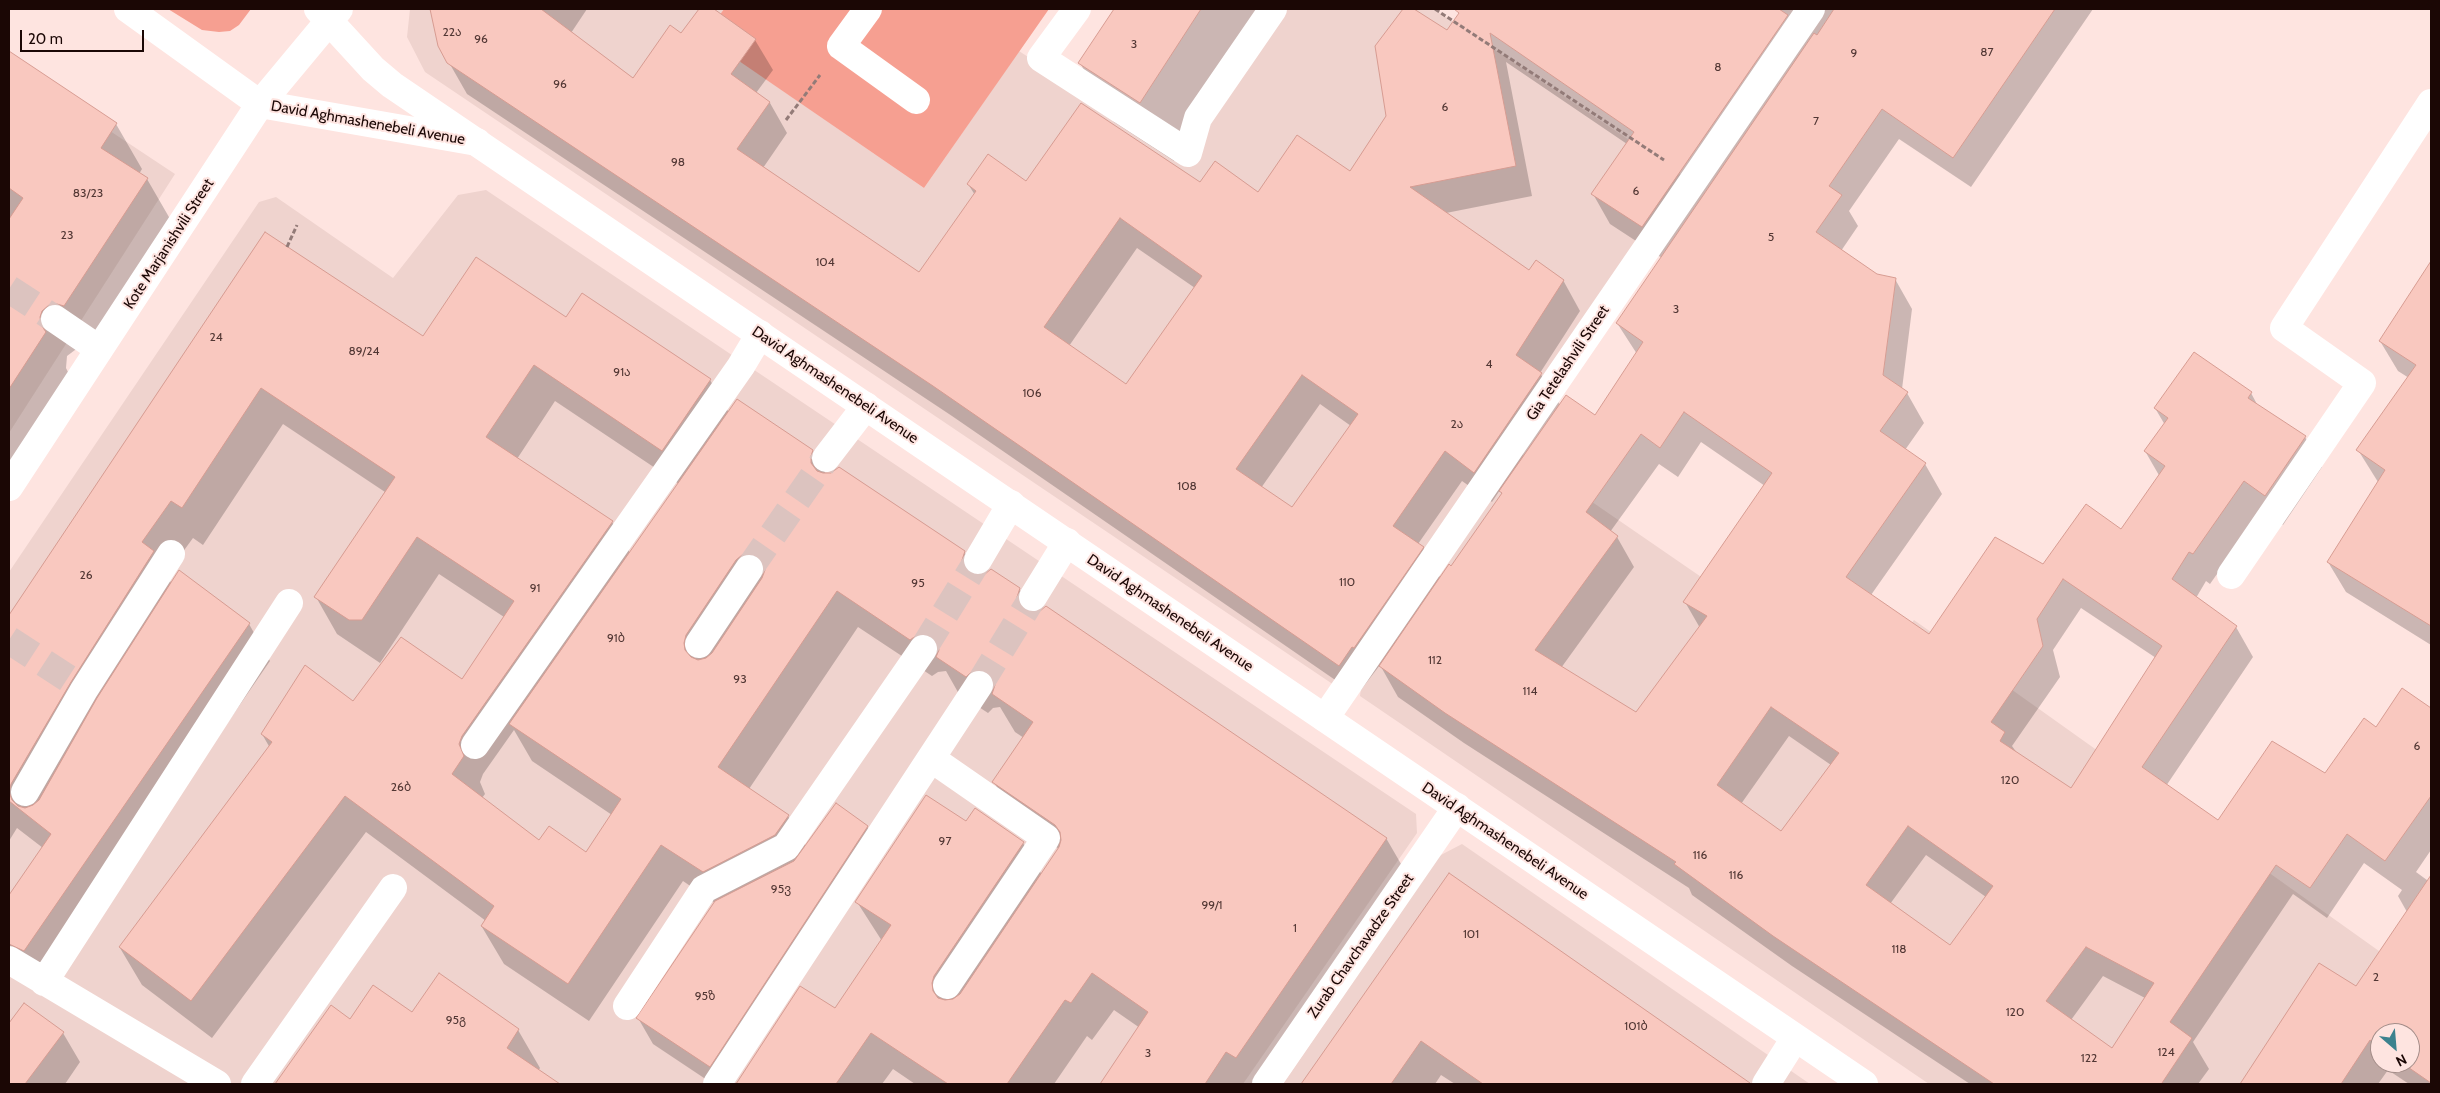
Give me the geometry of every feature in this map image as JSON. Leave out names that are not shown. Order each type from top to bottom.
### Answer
[{"type":"main road","points":[[128,9],[260,104]]},
{"type":"main road","points":[[868,9],[841,46],[916,100]]},
{"type":"main road","points":[[1077,9],[1041,58],[1188,153],[1198,118],[1273,9]]},
{"type":"main road","name":"Gia Tetelashvili Street","points":[[1325,718],[1811,9]]},
{"type":"main road","name":"Kote Marjanishvili Street","points":[[9,487],[260,104],[329,13]]},
{"type":"main road","name":"David Aghmashenebeli Avenue","points":[[329,13],[373,69],[392,85],[1864,1084]]},
{"type":"main road","points":[[2232,575],[2362,383],[2284,328],[2431,103]]},
{"type":"main road","name":"David Aghmashenebeli Avenue","points":[[260,104],[476,142]]},
{"type":"main road","points":[[55,319],[100,349]]},
{"type":"main road","points":[[475,745],[741,366],[760,334]]},
{"type":"main road","points":[[826,458],[866,406]]},
{"type":"main road","points":[[978,560],[1011,504]]},
{"type":"main road","points":[[1033,597],[1066,542]]},
{"type":"main road","points":[[25,792],[76,685],[171,554]]},
{"type":"main road","points":[[699,644],[749,569]]},
{"type":"main road","points":[[44,982],[289,603]]},
{"type":"main road","points":[[627,1006],[704,889],[786,847],[923,648]]},
{"type":"main road","points":[[716,1084],[979,685]]},
{"type":"main road","points":[[932,759],[1046,838],[947,985]]},
{"type":"main road","name":"Zurab Chavchavadze Street","points":[[1266,1084],[1457,808]]},
{"type":"main road","points":[[255,1084],[393,888]]},
{"type":"main road","points":[[9,960],[217,1084]]},
{"type":"main road","points":[[1766,1084],[1795,1038]]},
{"type":"path","points":[[1436,9],[1694,180]]},
{"type":"path","points":[[786,120],[841,46]]},
{"type":"path","points":[[287,246],[297,225]]},
{"type":"shaded area","points":[[168,9],[251,9],[239,25],[230,31],[219,32],[202,30]]},
{"type":"shaded area","points":[[410,9],[724,9],[705,37],[924,188],[1019,51],[1167,149],[1264,9],[1434,9],[1689,180],[1334,685],[425,72],[407,37]]},
{"type":"shaded area","points":[[724,9],[1049,9],[924,188],[704,37]]},
{"type":"shaded area","points":[[9,64],[175,174],[9,433]]},
{"type":"shaded area","points":[[486,190],[1416,814],[1417,833],[1243,1084],[9,1084],[9,572],[259,202],[276,197],[393,278],[458,195]]},
{"type":"shaded area","points":[[1521,453],[1864,689],[1914,620],[2431,988],[2431,1084],[1929,1084],[1360,696],[1362,681]]},
{"type":"shaded area","points":[[1462,844],[1810,1084],[1283,1084],[1439,856]]},
{"type":"building","points":[[430,9],[541,9],[633,78],[670,25],[681,33],[699,9],[714,9],[756,39],[731,74],[770,102],[737,149],[919,272],[976,191],[967,184],[988,154],[1026,181],[1081,103],[1200,182],[1215,161],[1258,192],[1297,135],[1350,171],[1386,116],[1375,46],[1403,9],[1414,9],[1447,30],[1459,13],[1454,9],[1779,9],[1788,15],[1642,227],[1591,194],[1634,132],[1490,33],[1516,166],[1410,187],[1529,270],[1536,260],[1564,280],[1516,355],[1542,373],[1474,473],[1445,451],[1393,526],[1424,547],[1354,648],[1352,647],[1339,666],[933,386],[447,63],[438,46]],"holes":[[[1120,218],[1202,276],[1126,384],[1044,327]],[[1302,375],[1358,414],[1292,507],[1236,469]]]},
{"type":"building","points":[[1114,9],[1201,9],[1140,103],[1078,63]]},
{"type":"building","points":[[1834,9],[2055,9],[1953,158],[1882,109],[1829,186],[1842,195],[1816,232],[1877,274],[1896,278],[1883,375],[1908,392],[1880,431],[1926,463],[1846,577],[1929,634],[1995,537],[2043,564],[2086,504],[2121,529],[2165,466],[2144,451],[2168,418],[2154,408],[2194,352],[2252,392],[2248,398],[2306,436],[2265,496],[2244,481],[2193,554],[2189,552],[2172,579],[2237,626],[2142,767],[2218,820],[2272,741],[2325,773],[2364,718],[2376,727],[2402,688],[2431,708],[2431,796],[2385,861],[2347,834],[2310,888],[2276,865],[2170,1022],[2192,1038],[2162,1083],[2164,1084],[1994,1084],[1773,936],[1674,864],[1676,862],[1445,713],[1379,666],[1449,564],[1451,566],[1502,493],[1499,491],[1566,395],[1595,415],[1643,342],[1616,323],[1814,33],[1817,35]],"holes":[[[1684,412],[1772,473],[1683,602],[1707,616],[1636,712],[1535,650],[1618,536],[1586,512],[1641,434],[1660,448]],[[2063,579],[2162,646],[2071,788],[2000,741],[2005,732],[1991,722],[2043,646],[2037,619]],[[1771,707],[1839,753],[1781,831],[1717,785]],[[1908,826],[1993,886],[1950,945],[1866,885]],[[2086,947],[2154,983],[2112,1048],[2046,1001]]]},
{"type":"building","points":[[9,51],[117,123],[101,148],[148,178],[64,306],[57,304],[49,305],[42,311],[40,317],[41,325],[46,332],[9,389],[9,219],[23,198],[9,188]]},
{"type":"building","points":[[265,232],[423,336],[476,257],[566,317],[582,293],[711,379],[662,451],[534,365],[486,437],[613,521],[462,736],[459,744],[464,756],[452,774],[539,840],[549,826],[586,852],[621,799],[509,724],[737,399],[813,450],[811,463],[817,471],[831,473],[839,467],[965,551],[962,560],[964,567],[970,573],[978,576],[985,574],[991,569],[1020,588],[1017,597],[1019,604],[1024,610],[1033,613],[1040,611],[1046,606],[1387,838],[1236,1058],[1226,1052],[1205,1084],[1100,1084],[1148,1012],[1092,973],[1071,1003],[1065,1000],[1007,1084],[948,1084],[871,1033],[836,1084],[736,1084],[800,986],[835,1008],[891,925],[855,902],[926,795],[966,821],[975,808],[1024,842],[934,976],[932,983],[933,991],[938,998],[945,1000],[953,999],[960,994],[1059,847],[1061,840],[1060,832],[1055,825],[992,782],[1033,722],[992,694],[995,685],[993,678],[988,672],[979,669],[972,671],[966,677],[936,657],[939,650],[937,643],[931,636],[925,634],[917,635],[910,640],[837,591],[718,767],[789,815],[775,835],[703,872],[661,845],[568,984],[481,926],[494,906],[345,796],[191,1001],[119,947],[272,742],[261,734],[305,665],[353,701],[401,637],[462,679],[514,601],[417,537],[362,620],[349,620],[314,597],[395,477],[261,388],[182,508],[171,501],[142,542],[154,551],[71,682],[11,784],[9,792],[9,615]],"holes":[[[750,553],[757,556],[763,562],[765,570],[762,578],[712,653],[706,658],[698,660],[691,657],[685,650],[686,635],[736,560],[742,555]]]},
{"type":"building","points":[[2431,261],[2431,626],[2327,562],[2385,470],[2356,450],[2416,365],[2379,341]]},
{"type":"building","points":[[179,570],[250,623],[24,951],[9,944],[9,895],[51,834],[9,801],[9,792],[12,800],[18,806],[25,808],[39,800],[97,698]]},
{"type":"building","points":[[836,803],[868,826],[710,1067],[636,1018],[715,901],[794,861]]},
{"type":"building","points":[[1449,873],[1751,1084],[1483,1084],[1421,1041],[1391,1084],[1301,1084]]},
{"type":"building","points":[[2431,875],[2431,1083],[2416,1073],[2420,1073],[2420,1023],[2370,1023],[2370,1040],[2341,1084],[2240,1084],[2319,963],[2356,986]]},
{"type":"building","points":[[439,973],[519,1029],[507,1048],[560,1084],[275,1084],[331,1005],[350,1019],[373,985],[412,1012]]},
{"type":"building","points":[[24,1003],[64,1032],[25,1084],[9,1084],[9,1023]]},
{"type":"tunnel","points":[[9,289],[55,319]]},
{"type":"tunnel","points":[[749,569],[826,458]]},
{"type":"tunnel","points":[[923,649],[978,560]]},
{"type":"tunnel","points":[[979,685],[1033,597]]},
{"type":"tunnel","points":[[9,640],[69,679]]}]
